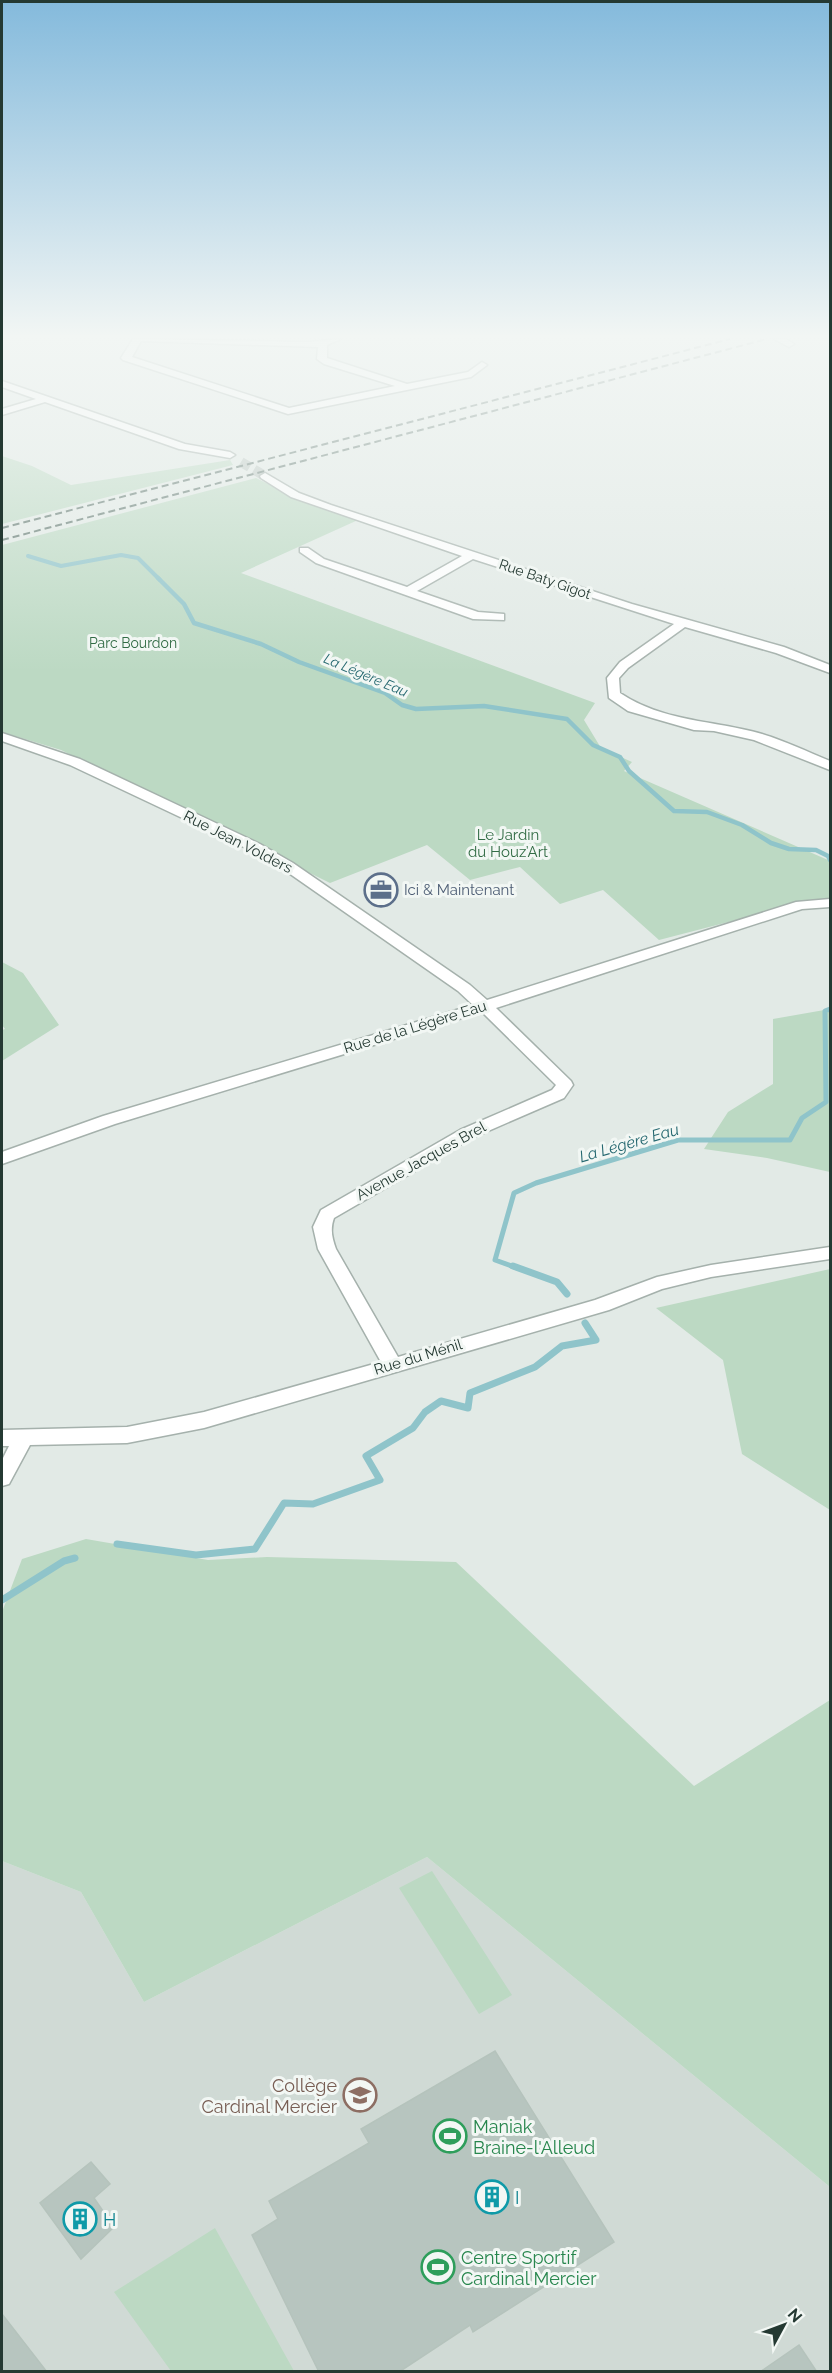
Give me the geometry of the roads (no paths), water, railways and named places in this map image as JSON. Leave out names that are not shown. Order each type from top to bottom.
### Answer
[{"type":"street","points":[[199,450],[230,455]]},
{"type":"street","points":[[218,450],[241,462]]},
{"type":"street","name":"Rue Baty Gigot","points":[[265,476],[295,495],[327,507],[628,607],[780,650],[831,669]]},
{"type":"street","points":[[304,550],[320,561],[477,616],[500,617]]},
{"type":"street","points":[[407,592],[474,554]]},
{"type":"street","points":[[683,623],[624,665],[613,678],[614,695],[633,708],[694,726],[758,737],[831,766]]},
{"type":"street","name":"Rue Jean Volders","points":[[2,737],[75,762],[255,847],[288,866],[393,938],[464,988],[483,1006]]},
{"type":"street","name":"Rue de la Légère Eau","points":[[2,1158],[109,1120],[483,1006],[801,905],[831,903]]},
{"type":"street","name":"Avenue Jacques Brel","points":[[393,1365],[327,1250],[322,1234],[322,1222],[327,1214],[466,1134],[497,1119],[545,1101],[564,1089],[565,1085],[507,1026],[483,1006]]},
{"type":"street","name":"Rue du Ménil","points":[[2,1438],[127,1435],[204,1420],[602,1305],[657,1284],[711,1271],[831,1253]]},
{"type":"street","points":[[2,1478],[24,1438]]},
{"type":"waterway","name":"La Légère Eau","points":[[28,556],[61,566],[121,555],[138,558],[184,604],[194,623],[261,644],[299,662],[385,693],[402,705],[416,709],[484,706],[567,719],[593,745],[620,757],[629,771],[674,811],[707,812],[742,825],[771,843],[789,849],[816,850],[828,856],[830,860]]},
{"type":"waterway","name":"La Légère Eau","points":[[517,1268],[495,1260],[514,1193],[536,1183],[678,1140],[790,1140],[802,1118],[826,1102],[825,1011],[830,1009]]},
{"type":"waterway","name":"La Légère Eau","points":[[513,1266],[557,1282],[567,1294]]},
{"type":"waterway","name":"La Légère Eau","points":[[117,1544],[196,1555],[255,1549],[284,1503],[313,1504],[380,1480],[366,1456],[413,1428],[425,1412],[441,1401],[468,1408],[470,1393],[535,1367],[562,1346],[596,1340],[585,1323]]},
{"type":"waterway","points":[[2,1600],[64,1561],[75,1558]]},
{"type":"tunnel","points":[[241,462],[265,476]]},
{"type":"railway","points":[[2,528],[303,450]]},
{"type":"railway","points":[[2,540],[346,450]]},
{"type":"place","name":"Ici & Maintenant","points":[[381,890]]},
{"type":"place","name":"Collège Cardinal Mercier","points":[[360,2095]]},
{"type":"place","name":"Maniak Braine-l'Alleud","points":[[450,2136]]},
{"type":"place","name":"I","points":[[492,2197]]},
{"type":"place","name":"H","points":[[80,2219]]},
{"type":"place","name":"Centre Sportif Cardinal Mercier","points":[[438,2267]]},
{"type":"park label","name":"Parc Bourdon","points":[[133,643]]},
{"type":"park label","name":"Le Jardin du Houz’Art","points":[[508,844]]}]
